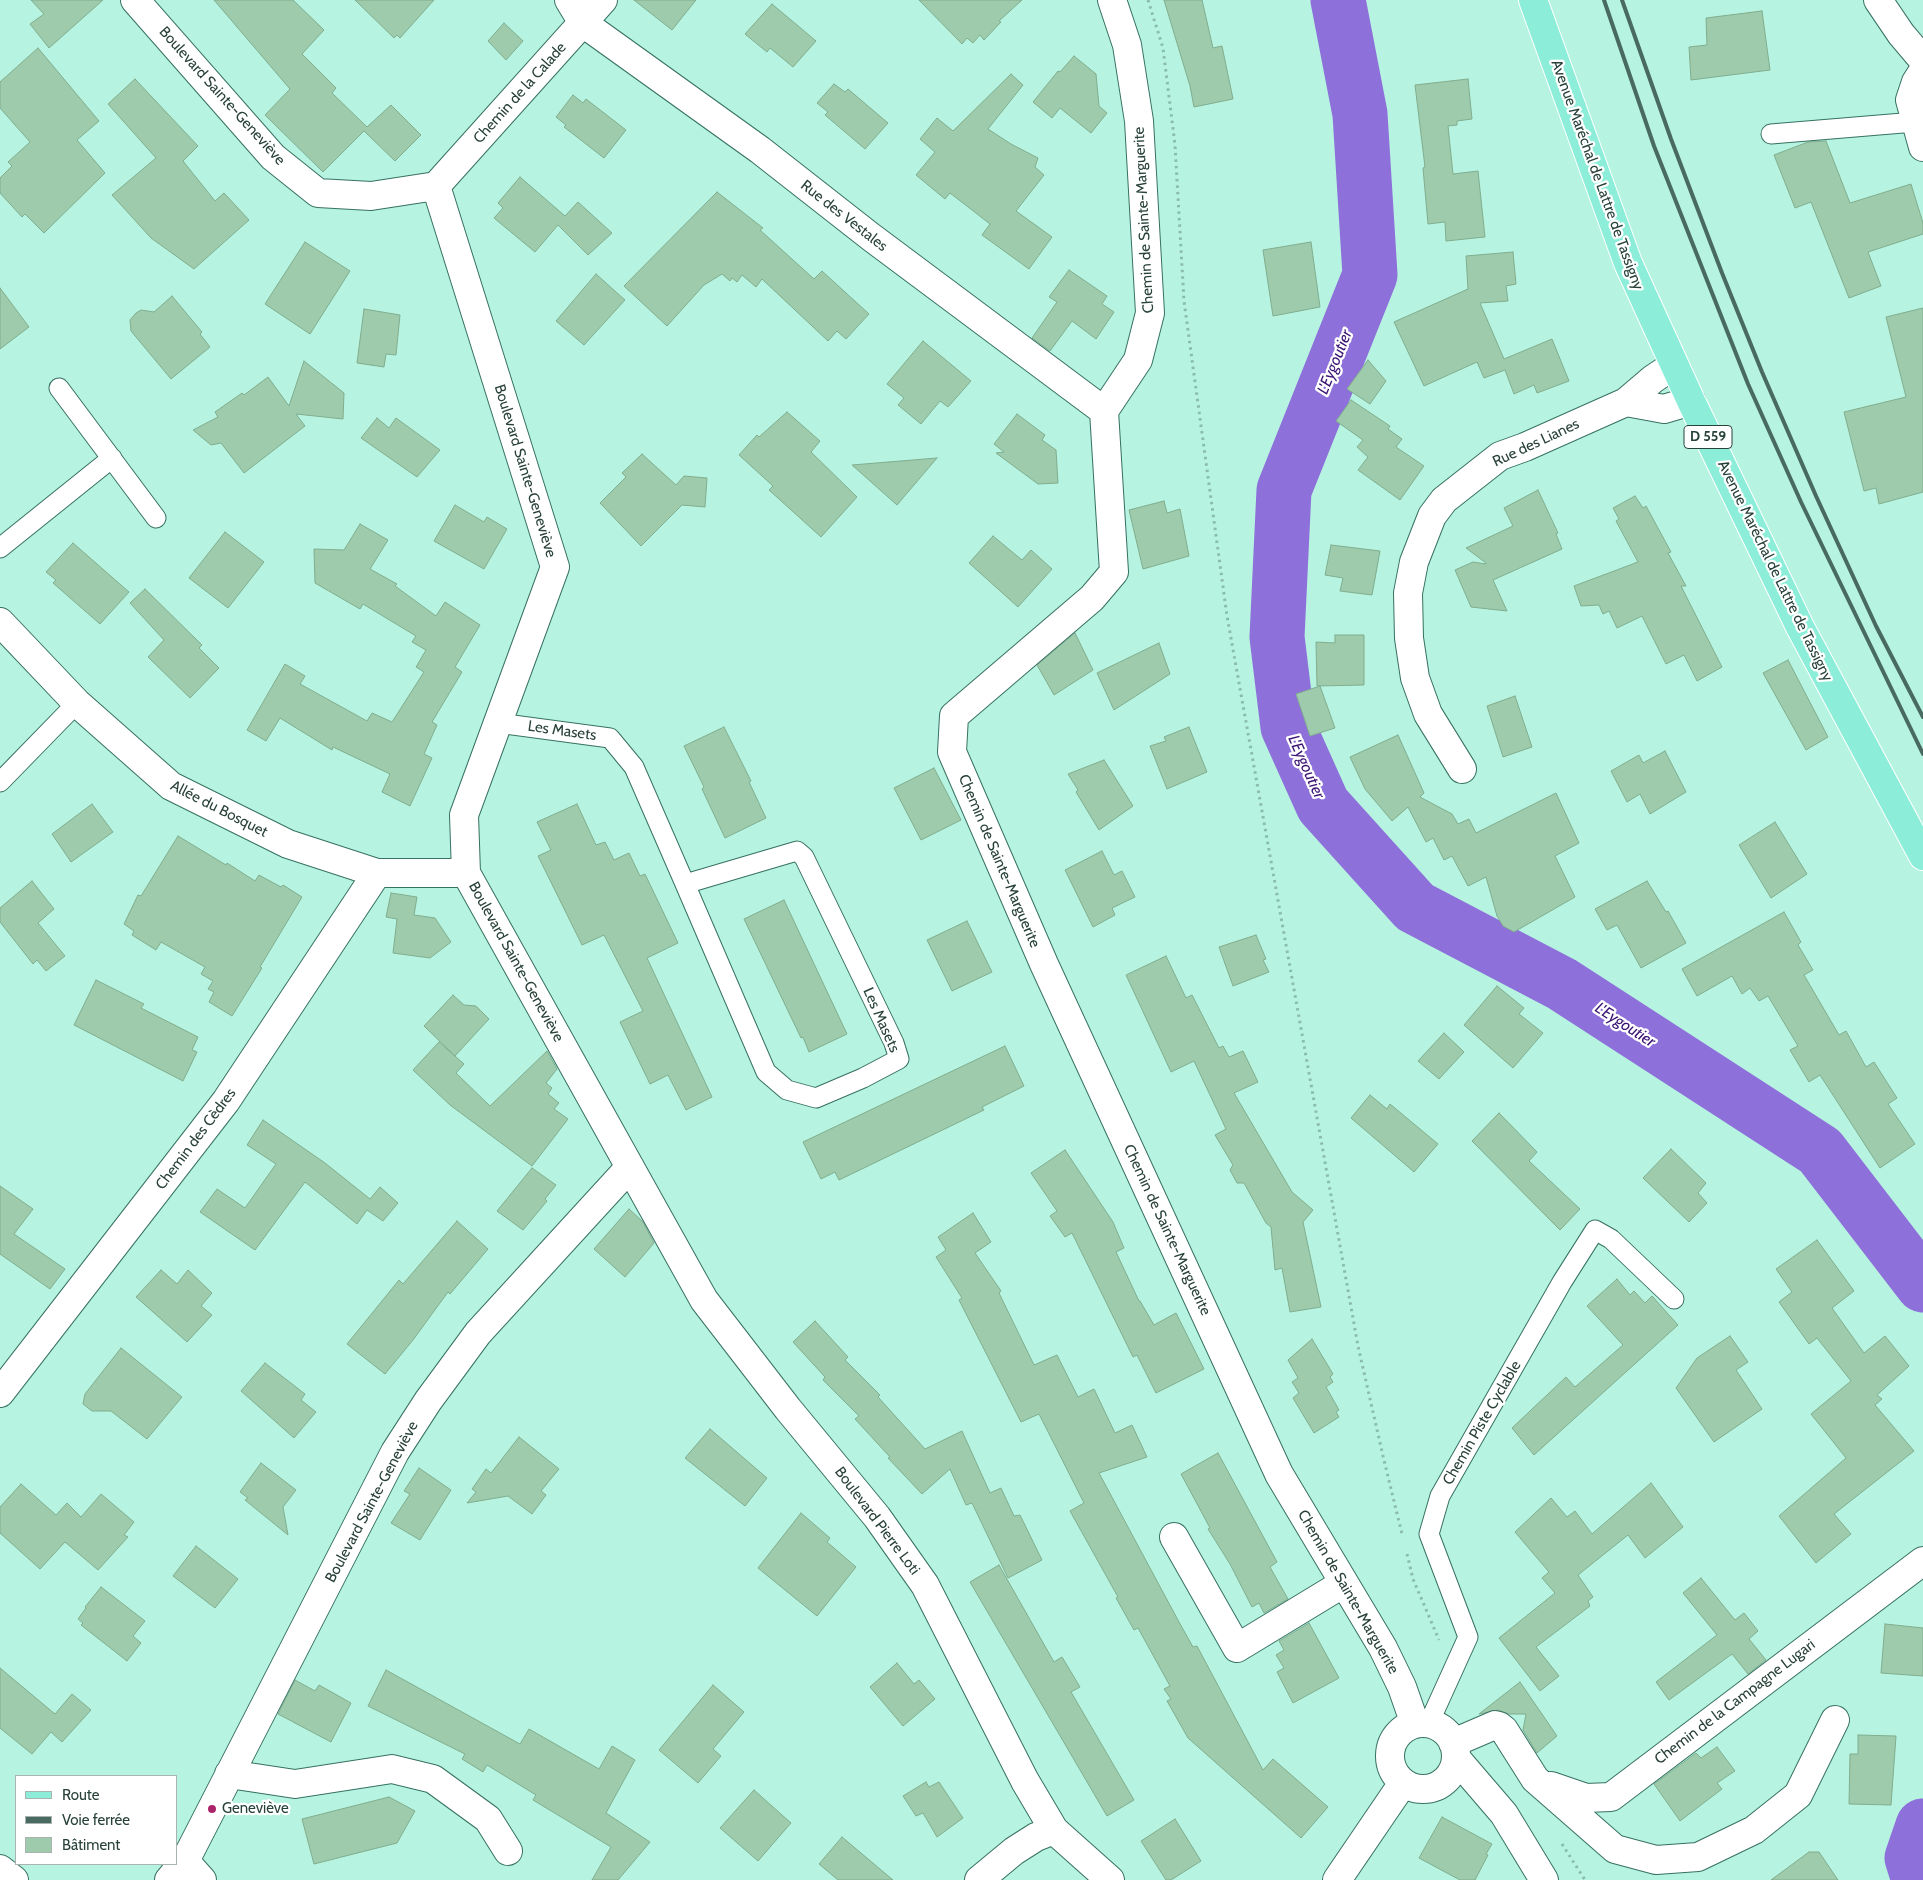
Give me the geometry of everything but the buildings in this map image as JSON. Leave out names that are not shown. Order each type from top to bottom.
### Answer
[{"type":"main road","name":"Avenue Maréchal de Lattre de Tassigny","points":[[1533,0],[1628,263],[1674,365],[1800,627],[1923,856]]},
{"type":"street","name":"Boulevard Sainte-Geneviève","points":[[135,0],[273,157],[318,194],[371,196],[436,186],[555,567],[464,815],[466,873],[630,1167],[478,1333],[428,1401],[395,1452],[229,1774],[185,1874]]},
{"type":"street","name":"Chemin de la Calade","points":[[436,186],[576,11],[603,0]]},
{"type":"street","name":"Chemin de Sainte-Marguerite","points":[[1112,0],[1127,45],[1139,121],[1150,314],[1138,360],[1104,412],[1114,572],[1092,598],[954,716],[952,752],[1044,964],[1275,1464],[1383,1648],[1422,1724]]},
{"type":"street","points":[[1878,0],[1901,34],[1923,60]]},
{"type":"street","name":"Rue des Vestales","points":[[576,11],[760,150],[871,237],[1104,412]]},
{"type":"street","points":[[1923,71],[1916,82],[1910,100],[1923,147]]},
{"type":"street","name":"Rue des Lianes","points":[[1462,769],[1428,714],[1416,678],[1409,638],[1408,593],[1414,562],[1432,516],[1444,500],[1500,456],[1525,447],[1626,402],[1653,379],[1674,365]]},
{"type":"street","points":[[1626,402],[1664,409],[1691,401]]},
{"type":"street","name":"Allée du Bosquet","points":[[0,622],[77,703],[171,786],[288,844],[377,873],[466,873]]},
{"type":"street","name":"Chemin des Cèdres","points":[[0,1394],[226,1101],[377,873]]},
{"type":"street","name":"Boulevard Pierre Loti","points":[[630,1167],[704,1300],[788,1409],[877,1517],[924,1585],[1026,1781],[1054,1830],[1110,1880]]},
{"type":"street","points":[[1174,1537],[1236,1648],[1344,1583]]},
{"type":"street","name":"Chemin de la Campagne Lugari","points":[[1536,1779],[1565,1792],[1586,1798],[1611,1797],[1923,1561]]},
{"type":"street","points":[[1454,1751],[1495,1725],[1500,1726],[1536,1779],[1615,1849],[1656,1860],[1698,1857],[1754,1830],[1798,1795],[1835,1720]]},
{"type":"street","points":[[1422,1724],[1444,1730],[1451,1738],[1454,1751],[1454,1768],[1446,1780],[1437,1786],[1418,1789],[1403,1783],[1391,1766],[1390,1753],[1395,1739],[1400,1732],[1422,1724]]},
{"type":"street","points":[[1454,1751],[1504,1814],[1544,1880]]},
{"type":"street","points":[[229,1774],[295,1784],[392,1769],[433,1779],[488,1819],[508,1851]]},
{"type":"street","points":[[1336,1880],[1403,1783]]},
{"type":"street","points":[[979,1880],[1014,1851],[1036,1837],[1054,1830]]},
{"type":"street","points":[[0,1869],[14,1880]]},
{"type":"lane","points":[[1771,134],[1915,122]]},
{"type":"lane","points":[[59,388],[156,518]]},
{"type":"lane","points":[[0,548],[112,458]]},
{"type":"lane","points":[[0,782],[77,703]]},
{"type":"lane","name":"Les Masets","points":[[498,723],[610,738],[634,767],[766,1072],[787,1090],[816,1098],[863,1078],[899,1059],[894,1044],[804,857],[797,852],[685,884]]},
{"type":"lane","name":"Chemin Piste Cyclable","points":[[1422,1724],[1468,1637],[1429,1534],[1440,1496],[1553,1299],[1595,1230],[1611,1240],[1674,1299]]},
{"type":"path","points":[[1148,0],[1163,48],[1175,146],[1184,301],[1227,616],[1358,1346],[1404,1543]]},
{"type":"path","points":[[1407,1552],[1413,1578],[1441,1645]]},
{"type":"waterway","name":"L'Eygoutier","points":[[1338,0],[1360,114],[1370,275],[1284,490],[1277,637],[1288,727],[1323,805],[1415,907],[1562,984],[1820,1151],[1923,1285]]},
{"type":"waterway","name":"L'Eygoutier","points":[[1919,1880],[1912,1858],[1923,1826]]},
{"type":"railway","points":[[1604,0],[1654,146],[1748,384],[1801,502],[1923,754]]},
{"type":"railway","points":[[1622,0],[1671,139],[1762,372],[1816,496],[1876,626],[1923,717]]},
{"type":"place","name":"Geneviève","points":[[212,1809]]}]
